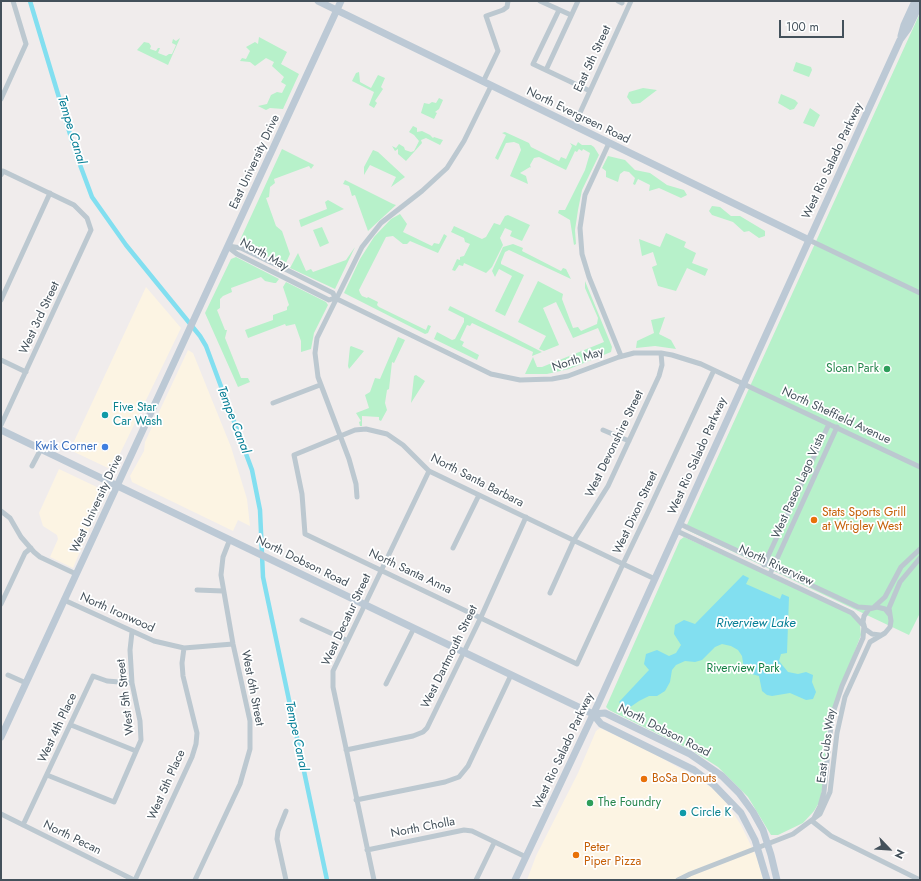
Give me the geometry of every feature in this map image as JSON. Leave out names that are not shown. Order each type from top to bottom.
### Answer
[{"type":"main road","name":"North Evergreen Road","points":[[318,1],[809,240]]},
{"type":"main road","name":"East University Drive","points":[[188,333],[341,1]]},
{"type":"main road","points":[[900,40],[903,26],[915,1]]},
{"type":"main road","points":[[900,40],[908,29],[920,4]]},
{"type":"main road","name":"West Rio Salado Parkway","points":[[515,880],[594,714],[900,40]]},
{"type":"main road","name":"West University Drive","points":[[2,733],[188,333]]},
{"type":"main road","name":"North Dobson Road","points":[[1,430],[594,714],[601,724],[686,765],[714,784],[741,813],[758,847],[767,880]]},
{"type":"main road","name":"North Dobson Road","points":[[594,714],[605,713],[690,754],[717,772],[739,793],[753,812],[768,843],[777,880]]},
{"type":"street","points":[[1,99],[26,44],[13,1]]},
{"type":"street","points":[[483,82],[498,51],[486,16],[503,10],[507,7],[508,1]]},
{"type":"street","points":[[540,1],[571,15]]},
{"type":"street","points":[[546,70],[578,1]]},
{"type":"street","name":"East 5th Street","points":[[574,126],[631,1]]},
{"type":"street","points":[[559,10],[533,64],[590,91]]},
{"type":"street","points":[[357,497],[356,484],[341,437],[320,385],[316,367],[317,338],[355,257],[378,227],[430,185],[452,160],[491,86]]},
{"type":"street","points":[[609,143],[585,195],[580,228],[582,254],[589,277],[621,356]]},
{"type":"street","points":[[1,300],[50,194],[2,173]]},
{"type":"street","name":"West 3rd Street","points":[[1,425],[89,236],[90,224],[87,218],[74,205],[50,194]]},
{"type":"street","points":[[809,240],[920,293]]},
{"type":"street","name":"North May","points":[[228,246],[237,254],[329,300],[335,298]]},
{"type":"street","name":"North May","points":[[228,246],[241,248],[254,254],[333,293],[335,298],[478,368],[504,377],[520,380],[552,379],[568,376],[621,356],[634,353],[661,353],[691,360],[743,383]]},
{"type":"street","name":"West Devonshire Street","points":[[550,593],[574,540],[608,486],[629,441],[659,376],[662,365],[661,353]]},
{"type":"street","points":[[1,360],[26,372]]},
{"type":"street","name":"West Dixon Street","points":[[577,664],[714,370]]},
{"type":"street","name":"North Sheffield Avenue","points":[[743,383],[920,467]]},
{"type":"street","points":[[273,403],[320,385]]},
{"type":"street","name":"West Paseo Lago Vista","points":[[762,570],[829,424]]},
{"type":"street","name":"West Paseo Lago Vista","points":[[770,574],[836,427]]},
{"type":"street","name":"North Santa Barbara","points":[[294,455],[355,430],[366,429],[387,434],[403,445],[429,471],[655,579]]},
{"type":"street","points":[[603,430],[629,441]]},
{"type":"street","points":[[32,466],[40,448]]},
{"type":"street","name":"North Santa Anna","points":[[294,455],[302,494],[305,534],[577,664]]},
{"type":"street","name":"West Decatur Street","points":[[374,880],[332,680],[336,661],[429,471]]},
{"type":"street","points":[[797,493],[805,497]]},
{"type":"street","points":[[453,548],[479,494]]},
{"type":"street","name":"North Ironwood","points":[[1,510],[10,518],[21,537],[40,556],[76,574]]},
{"type":"street","name":"West Dartmouth Street","points":[[346,750],[412,736],[423,732],[430,722],[463,651],[481,617],[526,517]]},
{"type":"street","name":"North Riverview","points":[[679,527],[765,563],[858,607],[873,607]]},
{"type":"street","name":"North Riverview","points":[[679,527],[770,574],[852,613],[863,625]]},
{"type":"street","name":"West 6th Street","points":[[194,880],[240,784],[250,749],[250,721],[223,591],[221,566],[230,539]]},
{"type":"street","points":[[1,604],[26,553],[31,548]]},
{"type":"street","name":"East Cubs Way","points":[[812,821],[820,806],[824,792],[828,741],[833,713],[841,687],[863,638],[864,616],[885,597],[901,567],[920,549]]},
{"type":"street","points":[[863,625],[872,634],[884,634],[891,625],[890,605],[900,582],[920,558]]},
{"type":"street","points":[[807,591],[810,584]]},
{"type":"street","points":[[197,590],[223,591]]},
{"type":"street","name":"North Ironwood","points":[[64,600],[154,641],[184,648],[233,644]]},
{"type":"street","points":[[873,607],[885,609],[890,614]]},
{"type":"street","points":[[302,620],[346,640]]},
{"type":"street","points":[[386,684],[414,628]]},
{"type":"street","name":"West 5th Street","points":[[47,775],[114,802],[141,740],[142,730],[132,683],[130,658],[132,632]]},
{"type":"street","name":"East Cubs Way","points":[[678,880],[793,834],[820,814],[829,797],[838,728],[845,697],[870,642],[884,634]]},
{"type":"street","name":"West 5th Place","points":[[135,880],[192,756],[196,744],[197,733],[183,676],[182,663],[184,648]]},
{"type":"street","points":[[8,675],[26,684]]},
{"type":"street","points":[[356,800],[445,782],[459,777],[468,766],[512,675]]},
{"type":"street","name":"West 4th Place","points":[[23,825],[93,676],[107,681],[132,683]]},
{"type":"street","points":[[71,725],[136,751]]},
{"type":"street","points":[[286,811],[278,831],[277,838],[286,880]]},
{"type":"street","name":"North Pecan","points":[[1,814],[135,880]]},
{"type":"street","points":[[812,821],[831,836],[920,880]]},
{"type":"street","name":"North Cholla","points":[[367,850],[457,830],[472,832],[526,857]]},
{"type":"street","points":[[476,880],[494,843]]},
{"type":"shaded area","points":[[146,287],[181,328],[114,466],[108,468],[70,450]]},
{"type":"shaded area","points":[[188,350],[193,353],[231,447],[247,499],[250,526],[238,520],[233,531],[132,482],[130,476],[144,451],[145,442]]},
{"type":"shaded area","points":[[59,469],[101,489],[104,494],[73,568],[50,557],[58,539],[57,535],[43,526],[39,513]]},
{"type":"shaded area","points":[[600,728],[649,751],[704,782],[723,798],[741,825],[757,858],[763,880],[527,880],[536,856],[578,773],[596,731]]},
{"type":"green space","points":[[920,13],[920,613],[909,635],[685,529]]},
{"type":"green space","points":[[259,37],[287,52],[281,64],[299,74],[283,109],[270,108],[266,110],[258,106],[267,104],[271,95],[277,92],[282,93],[286,85],[281,82],[284,77],[272,66],[274,62],[266,58],[255,66],[250,62],[240,61],[242,58],[246,59],[250,51],[246,47],[255,42],[258,44]]},
{"type":"green space","points":[[180,38],[168,65],[137,50],[144,42],[149,43],[151,46],[150,49],[156,51],[160,48],[158,53],[166,56],[172,54],[176,45],[172,43],[173,39],[176,41]]},
{"type":"green space","points":[[796,62],[811,67],[812,70],[809,77],[793,71]]},
{"type":"green space","points":[[359,72],[360,82],[371,88],[378,75],[385,78],[381,87],[383,89],[375,101],[377,103],[374,108],[369,105],[374,92],[352,81],[356,73]]},
{"type":"green space","points":[[643,88],[657,90],[640,103],[632,104],[627,97],[629,92]]},
{"type":"green space","points":[[781,94],[795,100],[798,103],[794,109],[790,110],[778,103]]},
{"type":"green space","points":[[439,98],[443,100],[439,109],[435,112],[437,113],[434,119],[421,113],[424,103],[436,103]]},
{"type":"green space","points":[[810,108],[820,115],[814,127],[803,123]]},
{"type":"green space","points":[[413,126],[417,128],[417,132],[422,131],[433,138],[443,140],[440,145],[426,138],[421,140],[422,143],[406,161],[398,154],[398,149],[395,151],[392,146],[396,148],[399,144],[404,147],[405,150],[411,152],[414,151],[419,141],[409,132]]},
{"type":"green space","points":[[505,132],[529,143],[531,147],[559,161],[561,157],[566,159],[572,146],[570,143],[576,146],[578,142],[582,145],[591,145],[594,147],[599,155],[582,190],[575,230],[576,244],[574,245],[570,220],[558,213],[559,210],[565,210],[585,170],[590,153],[583,149],[582,151],[579,149],[577,152],[575,151],[566,170],[539,157],[534,158],[530,165],[531,168],[530,167],[520,173],[526,176],[528,184],[510,176],[521,150],[519,144],[514,142],[506,143],[498,160],[495,158],[506,135],[502,133]]},
{"type":"green space","points":[[282,149],[314,165],[311,169],[309,166],[274,179],[275,183],[270,187],[269,197],[266,198],[276,226],[282,231],[290,254],[285,265],[242,244],[240,240]]},
{"type":"green space","points":[[373,150],[378,152],[405,177],[391,187],[396,177],[370,165],[364,175],[364,167]]},
{"type":"green space","points":[[608,156],[625,160],[635,170],[650,173],[667,185],[684,190],[687,195],[681,198],[659,188],[649,191],[650,185],[638,179],[635,185],[633,184],[635,178],[629,172],[624,171],[620,174],[618,182],[606,177],[606,171],[602,168]]},
{"type":"green space","points":[[345,180],[396,205],[368,231],[355,195],[352,196],[349,186],[343,184]]},
{"type":"green space","points":[[328,200],[344,209],[301,227],[299,220],[327,209],[325,202]]},
{"type":"green space","points":[[712,206],[720,207],[731,216],[740,216],[765,231],[765,236],[759,238],[749,231],[744,232],[733,222],[712,215],[709,211]]},
{"type":"green space","points":[[400,214],[407,224],[403,232],[432,246],[434,243],[439,244],[444,234],[447,236],[438,253],[410,241],[407,244],[403,244],[393,236],[386,237],[359,290],[362,296],[378,302],[377,305],[379,307],[426,330],[428,325],[431,326],[428,333],[425,334],[344,293],[360,259],[374,237],[391,219]]},
{"type":"green space","points":[[508,215],[530,225],[522,241],[510,236],[512,231],[505,228],[500,238],[503,245],[492,267],[486,273],[464,263],[463,266],[459,265],[455,271],[452,270],[457,259],[460,260],[460,257],[464,256],[470,244],[465,242],[464,238],[451,232],[454,226],[482,239],[486,237],[494,223],[500,225],[505,216]]},
{"type":"green space","points":[[322,227],[329,243],[320,247],[313,230]]},
{"type":"green space","points":[[666,233],[686,242],[684,247],[696,253],[692,263],[708,269],[705,276],[687,268],[676,291],[658,286],[652,267],[657,265],[653,252],[642,256],[639,239],[660,247]]},
{"type":"green space","points":[[513,244],[523,248],[522,251],[561,271],[563,268],[566,269],[571,279],[509,250],[505,252],[501,264],[524,275],[505,316],[495,311],[512,276],[499,269],[495,277],[492,271],[503,247]]},
{"type":"green space","points":[[355,247],[335,289],[290,268],[298,253],[306,271],[311,269],[313,272],[346,260]]},
{"type":"green space","points":[[236,257],[279,279],[276,283],[274,283],[265,281],[261,277],[231,288],[232,292],[220,299],[220,308],[217,310],[225,330],[227,330],[225,338],[241,378],[248,378],[250,382],[238,387],[205,313],[231,259]]},
{"type":"green space","points":[[538,281],[563,294],[562,299],[573,328],[578,327],[581,331],[597,324],[598,318],[585,288],[585,281],[612,347],[611,352],[569,369],[547,374],[525,374],[533,357],[537,367],[542,367],[604,342],[598,328],[573,338],[556,302],[543,308],[559,345],[544,351],[539,349],[546,336],[518,322]]},
{"type":"green space","points":[[286,282],[326,302],[328,305],[314,333],[311,349],[301,352],[301,341],[295,324],[286,326],[285,324],[248,338],[245,330],[273,320],[273,315],[287,310],[289,305],[283,287]]},
{"type":"green space","points":[[450,306],[542,352],[532,356],[533,352],[472,323],[470,326],[467,325],[460,340],[464,342],[462,346],[479,355],[477,360],[434,339],[437,332],[452,340],[455,339],[464,322],[464,318],[448,310]]},
{"type":"green space","points":[[665,317],[659,334],[671,340],[676,349],[655,346],[636,348],[637,341],[654,333],[651,320]]},
{"type":"green space","points":[[398,337],[405,340],[394,363],[392,362],[389,389],[387,390],[385,403],[387,410],[381,421],[379,420],[379,417],[362,416],[362,426],[360,426],[359,422],[361,421],[356,413],[369,408],[365,395],[370,392],[375,378],[380,379]]},
{"type":"green space","points":[[351,346],[364,351],[349,369],[348,366]]},
{"type":"green space","points":[[416,375],[425,381],[411,403],[414,376]]},
{"type":"green space","name":"Riverview Park","points":[[684,537],[851,613],[860,625],[861,635],[832,711],[827,732],[823,784],[820,801],[814,811],[803,823],[778,835],[771,835],[748,797],[718,767],[693,751],[609,710],[606,707],[680,540]]},
{"type":"water","name":"Riverview Lake","points":[[743,575],[749,578],[746,584],[780,599],[782,594],[789,597],[787,653],[781,654],[779,661],[788,672],[798,674],[806,672],[813,675],[812,682],[816,692],[813,699],[806,700],[790,693],[772,696],[767,695],[762,691],[759,676],[748,673],[744,669],[742,656],[738,650],[731,646],[722,644],[715,647],[702,660],[695,662],[685,661],[676,665],[672,670],[670,682],[665,691],[657,696],[649,696],[626,710],[619,702],[649,670],[644,664],[646,654],[657,650],[669,656],[676,653],[681,645],[674,634],[675,625],[684,620],[695,624]]},
{"type":"waterway","name":"Tempe Canal","points":[[30,1],[76,154],[92,197],[126,245],[200,336],[206,346],[252,470],[260,510],[263,577],[327,880]]},
{"type":"place","name":"Sloan Park","points":[[887,369]]},
{"type":"place","name":"Five Star Car Wash","points":[[105,415]]},
{"type":"place","name":"Kwik Corner","points":[[105,447]]},
{"type":"place","name":"Stats Sports Grill at Wrigley West","points":[[814,520]]},
{"type":"place","name":"BoSa Donuts","points":[[644,779]]},
{"type":"place","name":"The Foundry","points":[[590,803]]},
{"type":"place","name":"Circle K","points":[[683,813]]},
{"type":"place","name":"Peter Piper Pizza","points":[[576,855]]}]
